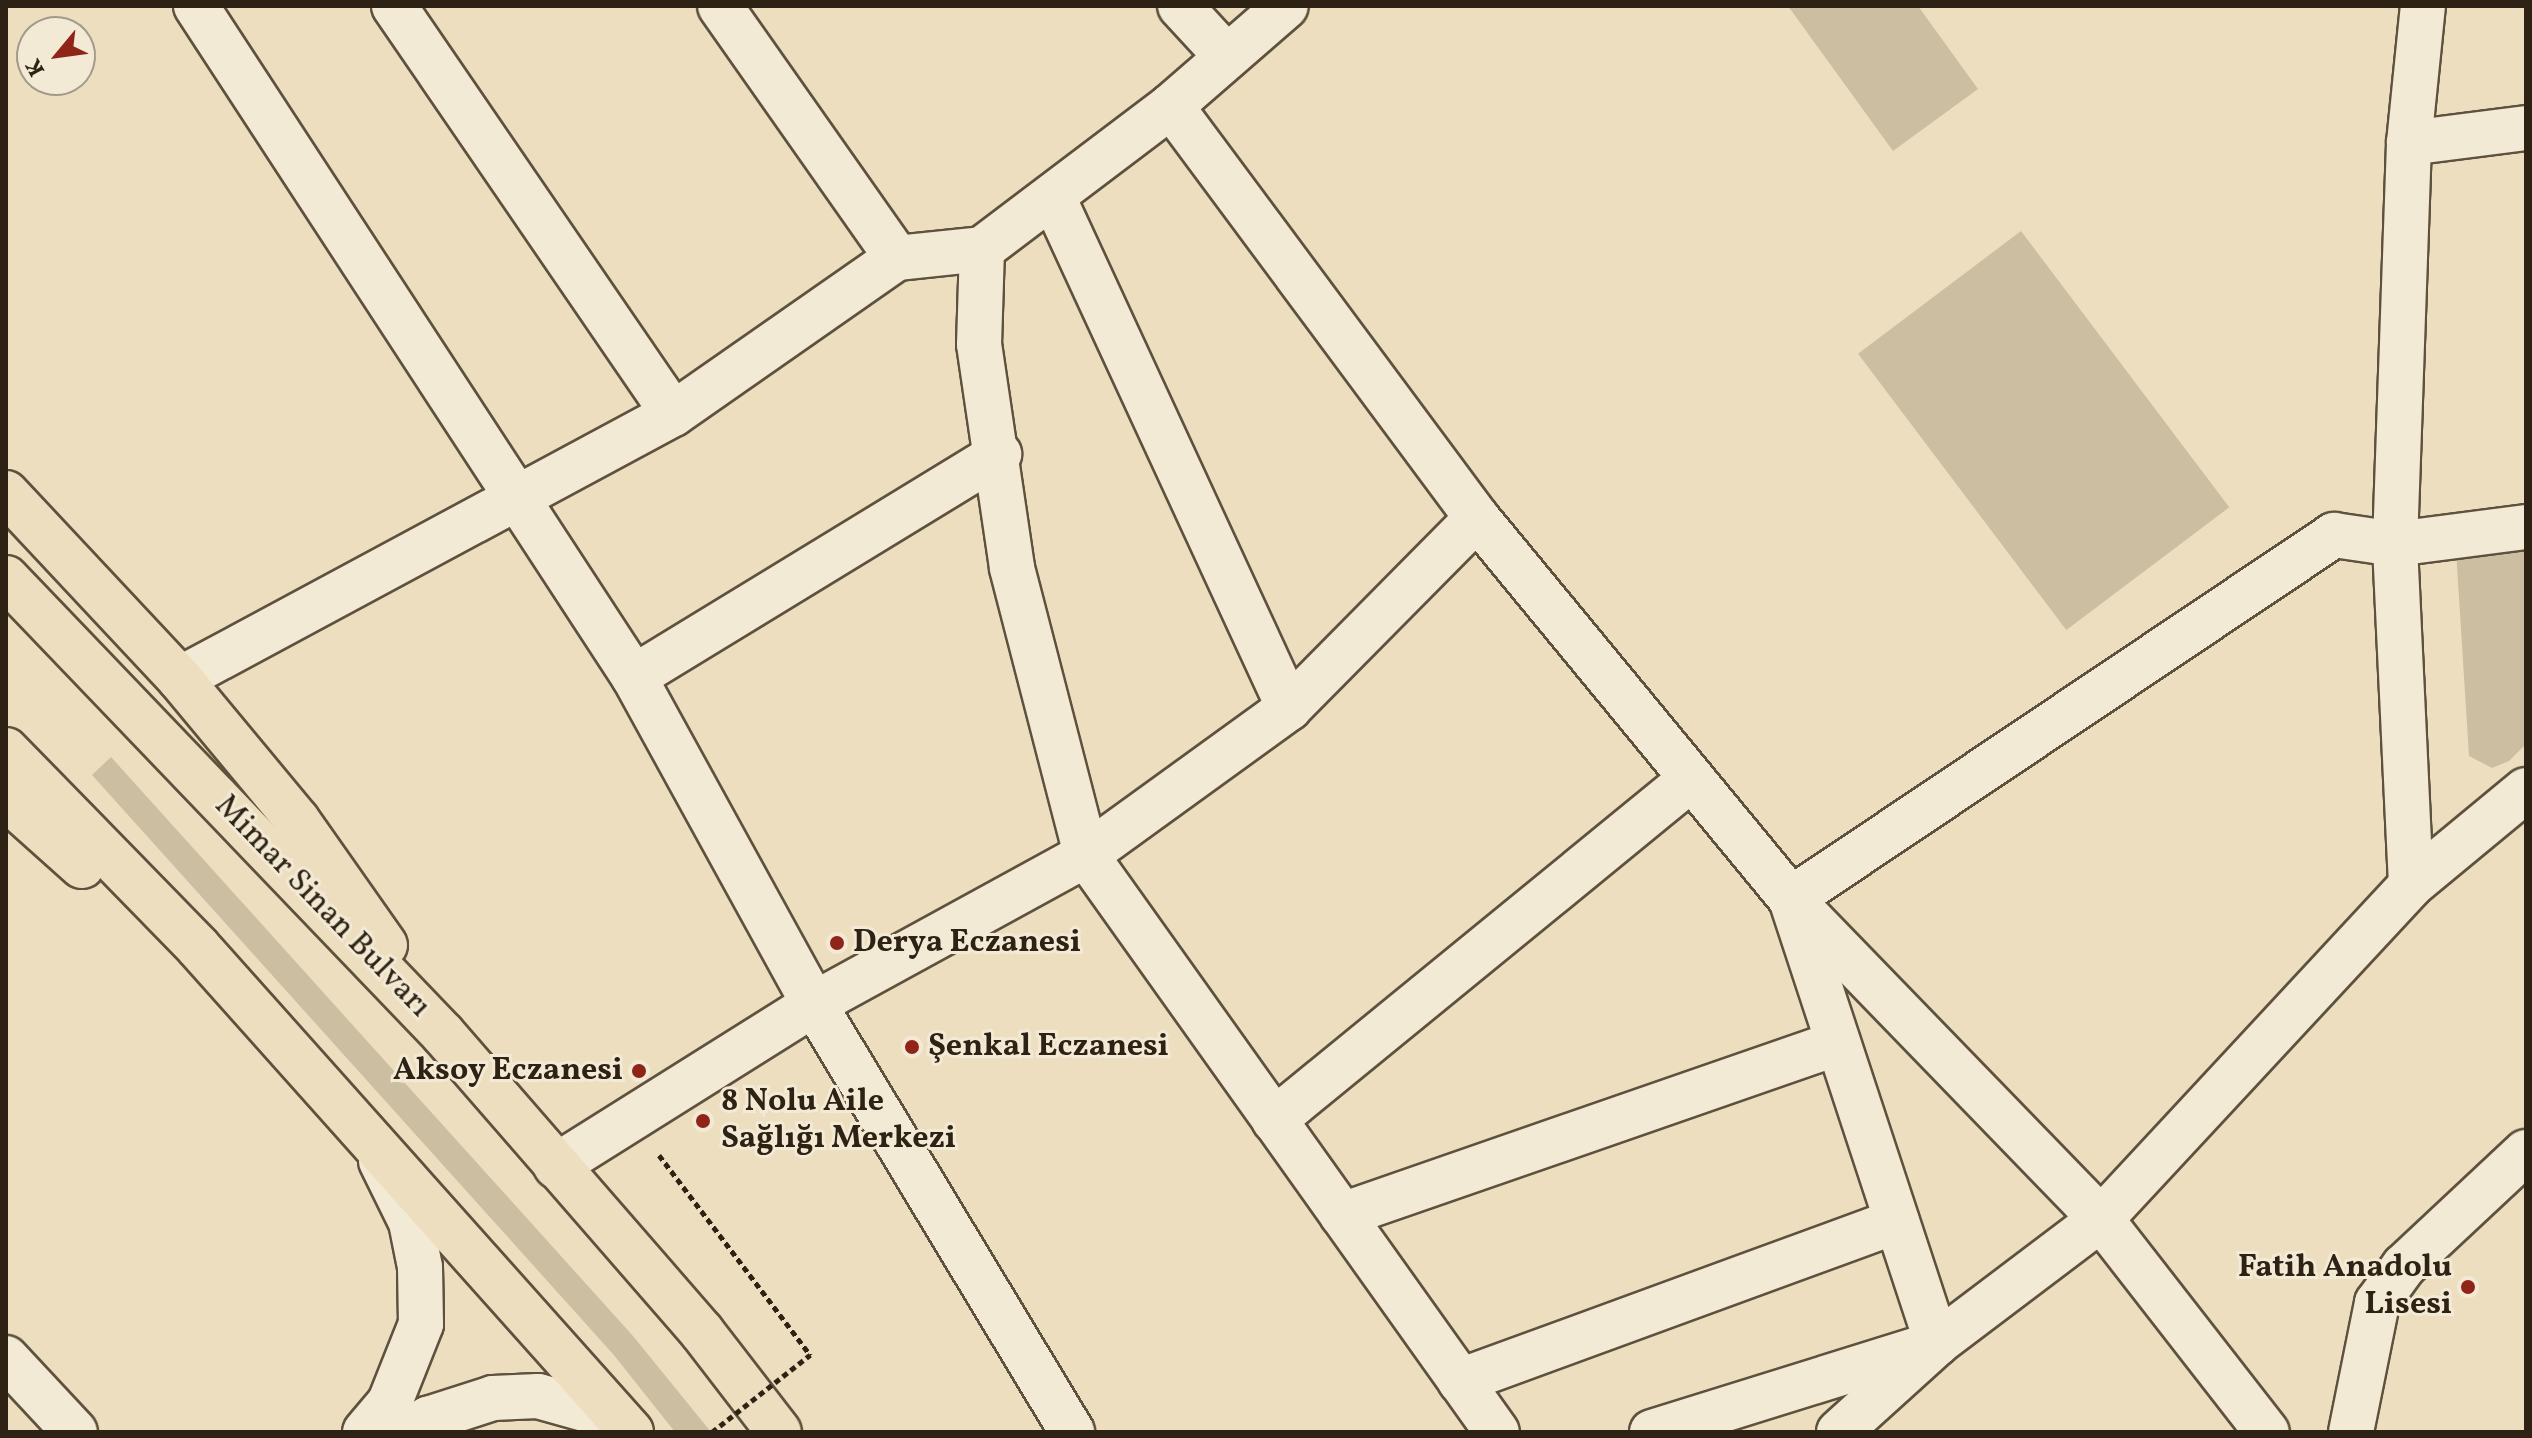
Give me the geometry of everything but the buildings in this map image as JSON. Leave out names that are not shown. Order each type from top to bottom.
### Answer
[{"type":"highway","points":[[6,493],[180,679],[306,832],[443,1034]]},
{"type":"highway","name":"Mimar Sinan Bulvarı","points":[[6,578],[443,1034],[702,1332],[779,1432]]},
{"type":"highway","points":[[6,750],[198,947],[368,1133],[629,1432]]},
{"type":"highway","points":[[6,798],[101,884],[198,947]]},
{"type":"street","points":[[196,6],[634,677],[814,1004],[1072,1432]]},
{"type":"street","points":[[394,6],[673,414]]},
{"type":"street","points":[[720,6],[897,258]]},
{"type":"street","points":[[1180,6],[1227,57]]},
{"type":"street","points":[[180,679],[673,414],[897,258],[982,249],[1171,106],[1286,6]]},
{"type":"street","points":[[2411,885],[2395,544],[2409,143],[2423,6]]},
{"type":"street","points":[[1171,106],[1477,518],[1691,779],[1791,899],[2101,1219],[2267,1432]]},
{"type":"street","points":[[2409,143],[2526,128]]},
{"type":"street","points":[[1053,197],[1289,708]]},
{"type":"street","points":[[982,249],[979,344],[999,454],[1012,568],[1086,855],[1497,1432]]},
{"type":"street","points":[[634,677],[999,454]]},
{"type":"street","points":[[556,1166],[814,1004],[1086,855],[1289,708],[1477,518]]},
{"type":"street","points":[[1791,899],[2334,535],[2395,544],[2526,527]]},
{"type":"street","points":[[1274,1120],[1691,779]]},
{"type":"street","points":[[1839,1432],[1937,1343],[2101,1219],[2411,885],[2526,790]]},
{"type":"street","points":[[1791,899],[1937,1343]]},
{"type":"street","points":[[1342,1215],[1838,1043]]},
{"type":"street","points":[[365,1432],[390,1402],[421,1324],[420,1267],[411,1222],[368,1133]]},
{"type":"street","points":[[2351,1432],[2377,1303],[2404,1266],[2526,1152]]},
{"type":"street","points":[[1460,1381],[1897,1221]]},
{"type":"street","points":[[1652,1432],[1937,1343]]},
{"type":"street","points":[[6,1358],[75,1432]]},
{"type":"street","points":[[406,1432],[428,1419],[493,1398],[538,1396],[588,1410],[629,1432]]},
{"type":"path","points":[[630,1119],[810,1355],[712,1432]]},
{"type":"shaded area","points":[[1788,6],[1918,6],[1978,89],[1893,151]]},
{"type":"shaded area","points":[[2021,231],[2229,507],[2066,630],[1858,354]]},
{"type":"shaded area","points":[[2526,519],[2526,744],[2509,761],[2492,768],[2469,756],[2455,534]]},
{"type":"shaded area","points":[[111,757],[633,1336],[711,1432],[675,1432],[613,1354],[92,775]]},
{"type":"place","name":"Derya Eczanesi","points":[[837,943]]},
{"type":"place","name":"Şenkal Eczanesi","points":[[912,1047]]},
{"type":"place","name":"Aksoy Eczanesi","points":[[639,1071]]},
{"type":"place","name":"8 Nolu Aile Sağlığı Merkezi","points":[[703,1121]]},
{"type":"place","name":"Fatih Anadolu Lisesi","points":[[2468,1287]]}]
